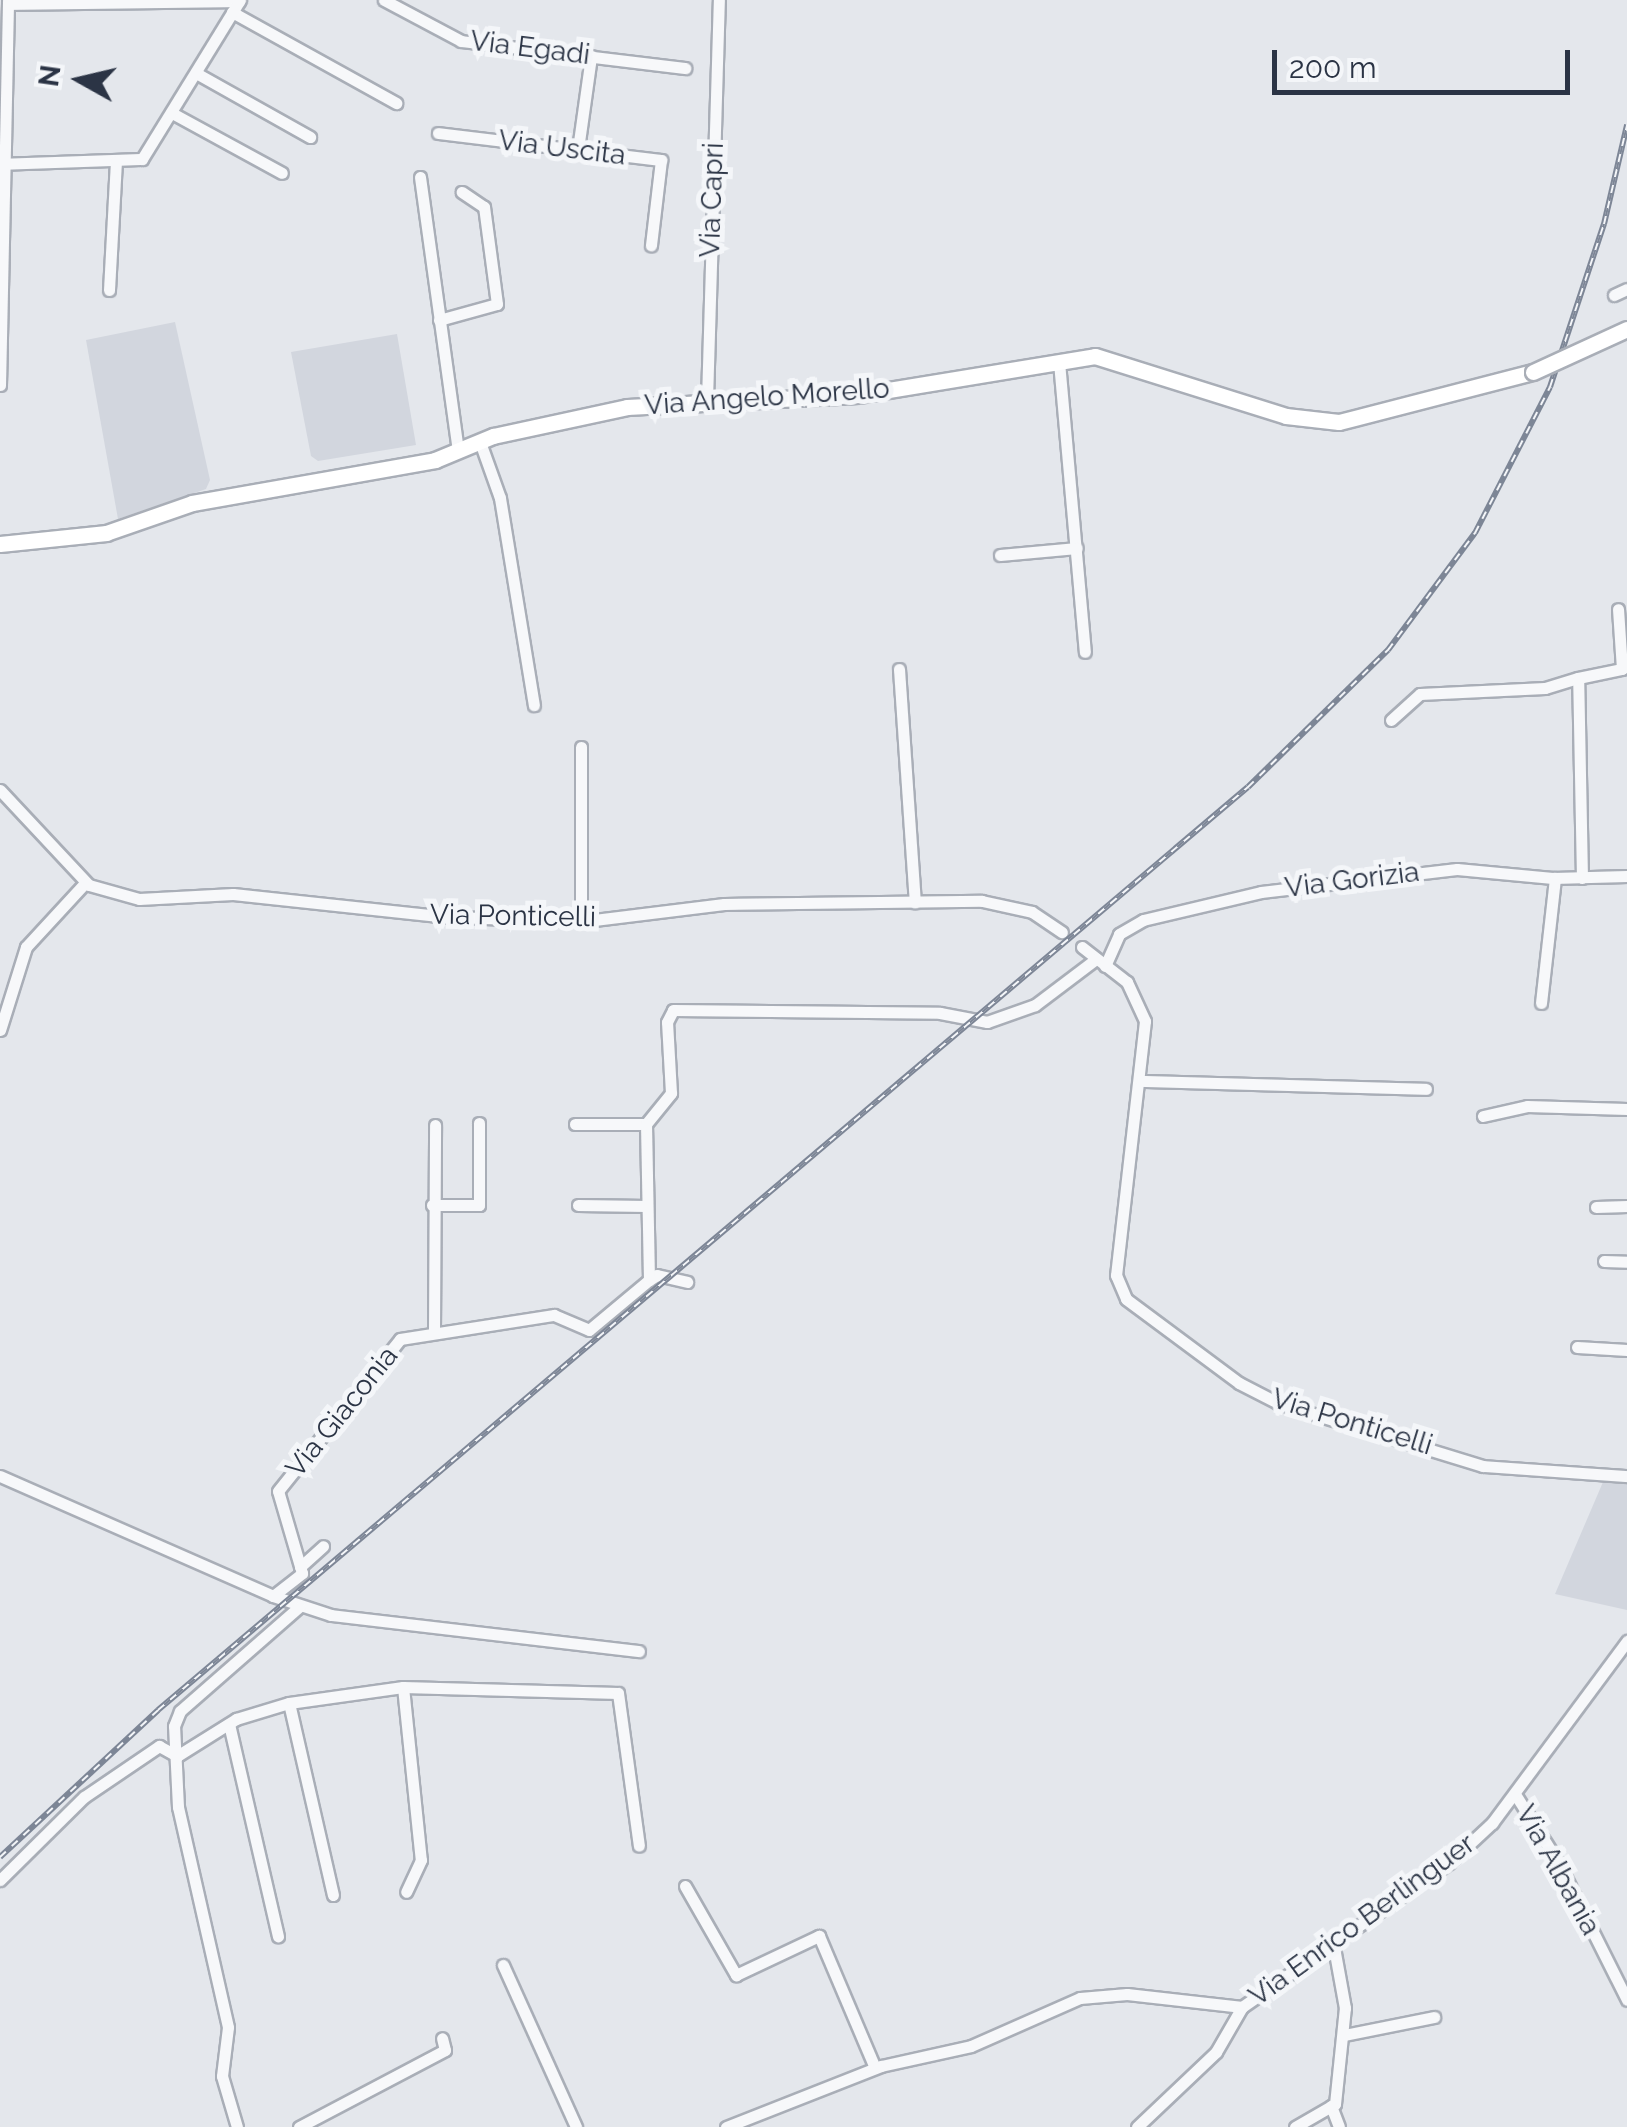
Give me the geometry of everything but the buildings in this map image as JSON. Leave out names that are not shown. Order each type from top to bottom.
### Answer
[{"type":"street","name":"Via Egadi","points":[[384,0],[461,41],[685,68]]},
{"type":"street","name":"Via Capri","points":[[708,400],[719,0]]},
{"type":"street","points":[[0,385],[8,2],[237,4],[396,103]]},
{"type":"street","points":[[2,164],[146,156],[237,4]]},
{"type":"street","points":[[578,149],[591,56]]},
{"type":"street","points":[[196,73],[310,137]]},
{"type":"street","points":[[172,113],[282,174]]},
{"type":"street","name":"Via Uscita","points":[[438,133],[661,160],[651,245]]},
{"type":"street","points":[[110,290],[116,160]]},
{"type":"street","points":[[420,177],[458,451]]},
{"type":"street","points":[[439,320],[497,304],[484,207],[462,192]]},
{"type":"street","points":[[1614,295],[1627,289]]},
{"type":"street","name":"Via Angelo Morello","points":[[0,544],[106,533],[212,498],[458,451],[588,412],[708,400],[858,395],[1059,362],[1120,360],[1274,412],[1327,422],[1369,418],[1533,372],[1627,329]]},
{"type":"street","points":[[1059,362],[1085,652]]},
{"type":"street","points":[[480,442],[500,498],[534,705]]},
{"type":"street","points":[[1000,555],[1076,548]]},
{"type":"street","points":[[1391,720],[1420,694],[1544,688],[1620,672],[1618,609]]},
{"type":"street","points":[[899,670],[915,902]]},
{"type":"street","points":[[1578,678],[1582,878]]},
{"type":"street","points":[[580,921],[582,747]]},
{"type":"street","name":"Via Ponticelli","points":[[0,790],[86,882],[139,899],[233,894],[448,917],[580,921],[724,904],[998,904],[1032,912],[1062,932]]},
{"type":"street","name":"Via Gorizia","points":[[646,1124],[671,1093],[668,1022],[674,1010],[940,1013],[988,1022],[1035,1005],[1100,962],[1120,934],[1143,920],[1262,892],[1457,869],[1555,878],[1627,876]]},
{"type":"street","points":[[1541,1003],[1555,878]]},
{"type":"street","points":[[0,1030],[26,947],[86,882]]},
{"type":"street","name":"Via Ponticelli","points":[[1082,947],[1128,982],[1145,1021],[1142,1081],[1116,1275],[1126,1299],[1239,1383],[1278,1403],[1483,1466],[1627,1476]]},
{"type":"street","points":[[1142,1081],[1426,1090]]},
{"type":"street","points":[[1483,1116],[1527,1106],[1627,1109]]},
{"type":"street","points":[[432,1205],[480,1205],[479,1123]]},
{"type":"street","points":[[434,1332],[432,1205],[436,1124]]},
{"type":"street","points":[[575,1124],[646,1124],[650,1280]]},
{"type":"street","points":[[578,1205],[648,1206]]},
{"type":"street","points":[[1596,1207],[1627,1206]]},
{"type":"street","points":[[1604,1260],[1627,1262]]},
{"type":"street","points":[[650,1280],[657,1275],[687,1282]]},
{"type":"street","name":"Via Giaconia","points":[[300,1567],[278,1491],[400,1339],[554,1315],[589,1330],[650,1280]]},
{"type":"street","points":[[1577,1347],[1627,1350]]},
{"type":"street","points":[[0,1476],[300,1607],[638,1651]]},
{"type":"street","points":[[273,1596],[302,1573],[300,1567],[323,1546]]},
{"type":"street","points":[[237,2127],[222,2076],[228,2028],[186,1852],[174,1726],[180,1711],[300,1607]]},
{"type":"street","name":"Via Enrico Berlinguer","points":[[726,2127],[875,2068],[971,2046],[1080,1998],[1128,1994],[1242,2008],[1448,1863],[1515,1794],[1627,1640]]},
{"type":"street","points":[[177,1756],[229,1724],[289,1702],[403,1687],[618,1693],[639,1846]]},
{"type":"street","points":[[403,1687],[421,1860],[406,1892]]},
{"type":"street","points":[[289,1702],[333,1895]]},
{"type":"street","points":[[229,1724],[278,1936]]},
{"type":"street","points":[[0,1880],[120,1770],[159,1746],[177,1756]]},
{"type":"street","name":"Via Albania","points":[[1515,1794],[1621,1975],[1627,2000]]},
{"type":"street","points":[[685,1886],[736,1975],[819,1936],[875,2068]]},
{"type":"street","points":[[1334,1942],[1344,2034],[1331,2106],[1338,2127]]},
{"type":"street","points":[[504,1965],[576,2127]]},
{"type":"street","points":[[1137,2127],[1216,2052],[1242,2008]]},
{"type":"street","points":[[1344,2034],[1434,2017]]},
{"type":"street","points":[[298,2127],[444,2050],[442,2038]]},
{"type":"street","points":[[1295,2127],[1331,2106]]},
{"type":"shaded area","points":[[175,322],[210,480],[206,489],[118,519],[86,340]]},
{"type":"shaded area","points":[[397,334],[416,445],[318,461],[311,456],[291,352]]},
{"type":"shaded area","points":[[1606,1475],[1627,1476],[1627,1610],[1555,1594]]},
{"type":"railway","points":[[0,1857],[158,1710],[1248,787],[1388,650],[1475,533],[1550,387],[1604,224],[1627,125]]}]
